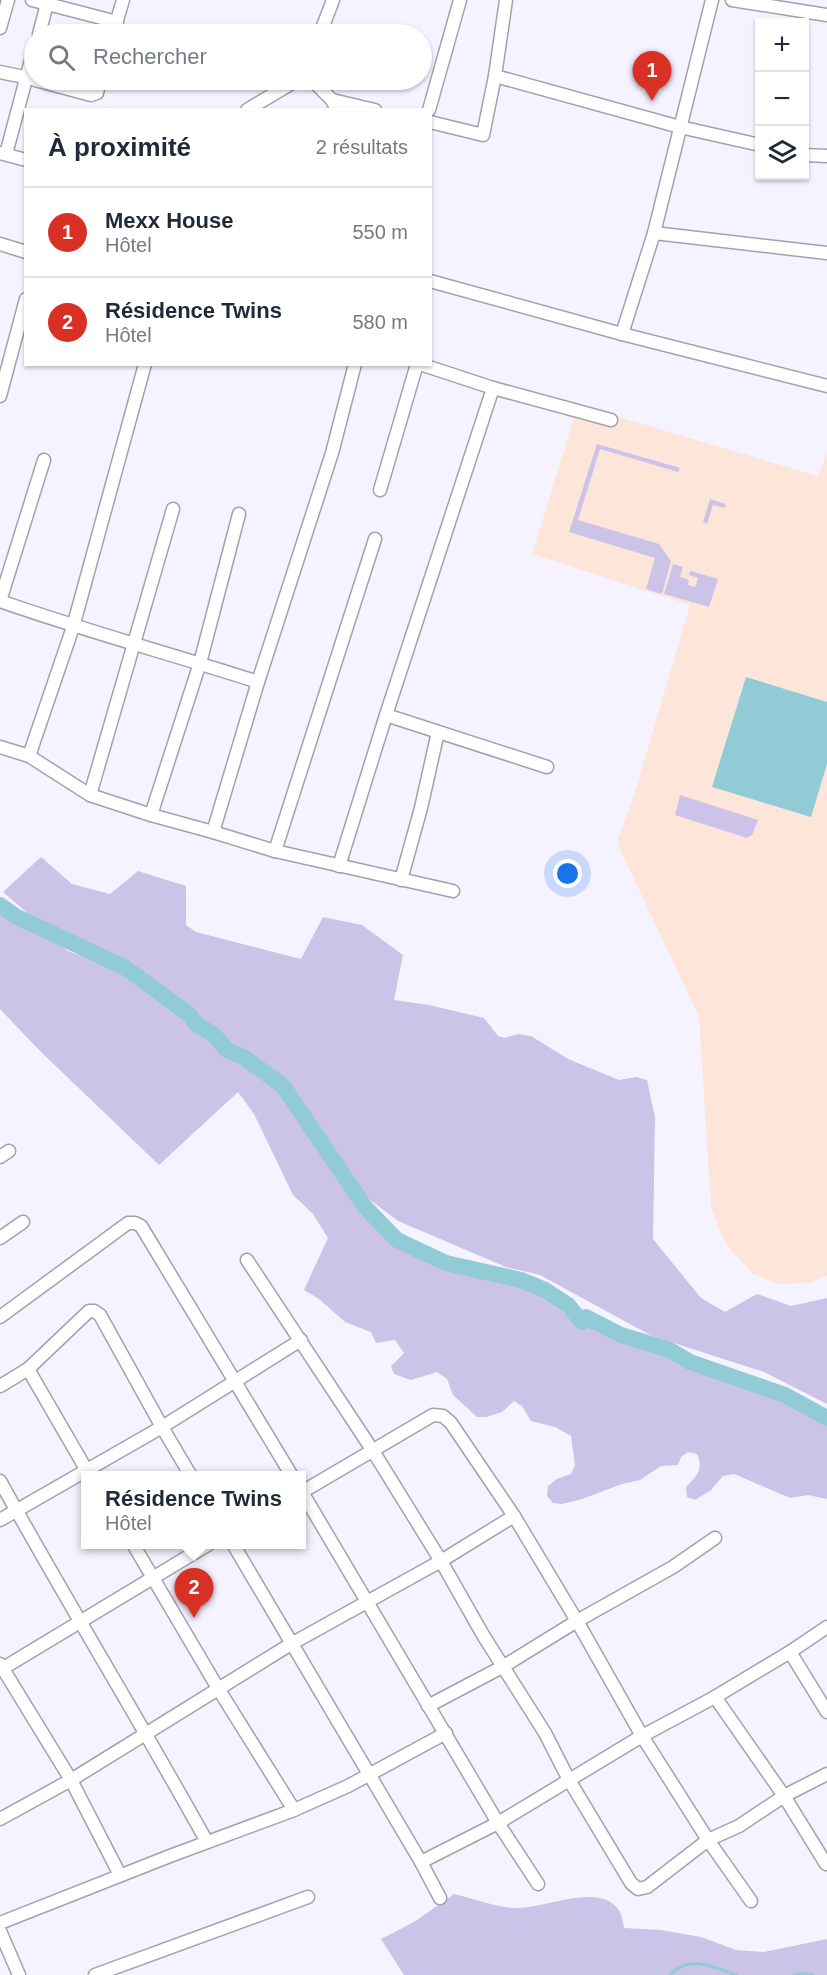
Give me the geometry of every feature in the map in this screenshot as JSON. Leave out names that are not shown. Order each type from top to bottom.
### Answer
[{"type":"street","points":[[0,28],[8,0]]},
{"type":"street","points":[[32,0],[48,2],[117,22],[123,0]]},
{"type":"street","points":[[324,24],[333,0]]},
{"type":"street","points":[[430,108],[460,0]]},
{"type":"street","points":[[622,334],[654,233],[712,0]]},
{"type":"street","points":[[732,0],[827,15]]},
{"type":"street","points":[[432,122],[483,135],[495,76],[503,1]]},
{"type":"street","points":[[42,24],[48,2]]},
{"type":"street","points":[[0,72],[24,77]]},
{"type":"street","points":[[495,76],[680,127],[755,144]]},
{"type":"street","points":[[24,159],[3,153],[28,90]]},
{"type":"street","points":[[73,90],[91,95],[97,93],[98,90]]},
{"type":"street","points":[[250,108],[280,90]]},
{"type":"street","points":[[321,90],[334,105],[359,108]]},
{"type":"street","points":[[809,154],[827,156]]},
{"type":"street","points":[[654,233],[827,253]]},
{"type":"street","points":[[0,244],[24,251]]},
{"type":"street","points":[[432,282],[622,334],[827,386]]},
{"type":"street","points":[[0,396],[24,306]]},
{"type":"street","points":[[29,756],[73,627],[144,366]]},
{"type":"street","points":[[213,831],[258,682],[332,453],[354,366]]},
{"type":"street","points":[[380,490],[418,366]]},
{"type":"street","points":[[425,366],[493,388],[611,420]]},
{"type":"street","points":[[339,866],[493,388]]},
{"type":"street","points":[[44,460],[0,601],[73,627],[258,682]]},
{"type":"street","points":[[90,795],[173,509]]},
{"type":"street","points":[[151,815],[200,663],[239,514]]},
{"type":"street","points":[[275,851],[375,539]]},
{"type":"street","points":[[386,715],[547,767]]},
{"type":"street","points":[[401,880],[421,808],[438,732]]},
{"type":"street","points":[[0,747],[29,756],[90,795],[151,815],[213,831],[275,851],[453,891]]},
{"type":"street","points":[[0,1239],[23,1222]]},
{"type":"street","points":[[0,1317],[128,1223],[141,1226],[236,1379],[289,1471]]},
{"type":"street","points":[[247,1260],[374,1451],[483,1635],[545,1733],[569,1780],[631,1883],[638,1889],[647,1887],[708,1840],[739,1826],[784,1796],[827,1774]]},
{"type":"street","points":[[0,1386],[28,1369],[89,1311],[94,1311],[100,1315],[188,1471]]},
{"type":"street","points":[[91,1471],[301,1340]]},
{"type":"street","points":[[28,1369],[87,1471]]},
{"type":"street","points":[[306,1490],[433,1415],[443,1416],[451,1423],[514,1516],[642,1736],[708,1840],[751,1901]]},
{"type":"street","points":[[0,1520],[81,1477]]},
{"type":"street","points":[[0,1481],[207,1842]]},
{"type":"street","points":[[306,1499],[498,1823],[538,1884]]},
{"type":"street","points":[[0,1819],[71,1780],[291,1644],[441,1561],[514,1516]]},
{"type":"street","points":[[428,1706],[504,1666],[577,1621],[673,1568],[715,1538]]},
{"type":"street","points":[[136,1549],[219,1690],[294,1810]]},
{"type":"street","points":[[120,1875],[71,1780],[1,1668],[202,1549]]},
{"type":"street","points":[[235,1549],[421,1862],[440,1898]]},
{"type":"street","points":[[421,1862],[498,1823],[642,1736],[715,1697],[827,1627]]},
{"type":"street","points":[[790,1652],[827,1712]]},
{"type":"street","points":[[715,1697],[784,1796],[826,1864]]},
{"type":"street","points":[[0,1923],[294,1810],[369,1775],[446,1733]]},
{"type":"street","points":[[95,1975],[308,1897]]},
{"type":"street","points":[[0,1931],[19,1975]]},
{"type":"shaded area","points":[[578,405],[818,476],[827,452],[827,1276],[810,1283],[778,1284],[753,1274],[725,1243],[711,1207],[699,1017],[617,843],[636,788],[690,605],[532,554]]},
{"type":"shaded area","points":[[597,444],[680,468],[678,472],[600,449],[578,520],[659,544],[671,561],[662,594],[646,589],[655,558],[569,532]]},
{"type":"shaded area","points":[[710,499],[726,504],[725,508],[713,505],[707,524],[703,522]]},
{"type":"shaded area","points":[[673,564],[683,567],[680,577],[689,580],[688,585],[695,587],[698,578],[689,575],[691,571],[718,579],[709,607],[664,594]]},
{"type":"shaded area","points":[[680,795],[758,820],[752,835],[747,838],[675,815]]},
{"type":"shaded area","points":[[41,857],[72,884],[110,894],[138,871],[186,886],[186,925],[196,932],[301,959],[323,917],[362,925],[403,955],[394,1000],[429,1005],[484,1018],[498,1036],[505,1038],[518,1034],[531,1036],[568,1059],[619,1080],[636,1077],[647,1080],[655,1117],[653,1239],[701,1298],[725,1312],[757,1294],[791,1306],[827,1298],[827,1404],[764,1372],[652,1336],[540,1275],[506,1267],[398,1221],[369,1199],[291,1090],[142,975],[33,918],[3,892]]},
{"type":"shaded area","points":[[0,911],[12,921],[43,933],[68,951],[117,969],[143,985],[176,1009],[225,1053],[254,1069],[286,1097],[317,1143],[343,1189],[376,1229],[406,1250],[450,1270],[518,1284],[558,1307],[578,1326],[594,1325],[618,1339],[671,1356],[689,1367],[726,1379],[733,1385],[767,1393],[827,1424],[827,1499],[808,1495],[790,1498],[734,1474],[723,1476],[711,1490],[695,1500],[687,1497],[686,1487],[696,1476],[700,1464],[697,1454],[688,1452],[681,1457],[678,1465],[661,1466],[640,1480],[622,1484],[582,1499],[562,1504],[553,1503],[547,1496],[548,1486],[557,1479],[571,1474],[575,1465],[571,1436],[555,1427],[531,1421],[522,1406],[514,1401],[502,1412],[477,1417],[453,1395],[447,1379],[437,1372],[411,1380],[394,1374],[391,1366],[404,1353],[395,1340],[376,1343],[371,1332],[345,1322],[319,1299],[304,1290],[328,1238],[313,1214],[293,1195],[254,1114],[238,1092],[159,1165],[39,1050],[0,1009]]},
{"type":"shaded area","points":[[454,1894],[511,1908],[532,1907],[581,1897],[597,1898],[610,1902],[619,1911],[624,1928],[661,1930],[701,1937],[736,1950],[764,1952],[827,1939],[827,1975],[404,1975],[381,1939],[414,1922]]},
{"type":"water","points":[[746,677],[827,702],[827,764],[811,817],[712,787]]},
{"type":"waterway","points":[[0,905],[17,917],[124,967],[190,1015],[196,1024],[214,1035],[227,1050],[245,1058],[283,1086],[365,1207],[397,1240],[446,1263],[521,1280],[545,1290],[568,1305],[582,1322],[586,1317],[621,1335],[670,1350],[690,1362],[785,1395],[827,1418]]},
{"type":"waterway","points":[[670,1975],[685,1965],[693,1964],[710,1966],[736,1975]]},
{"type":"waterway","points":[[794,1975],[802,1973],[813,1975]]},
{"type":"place","name":"Mexx House","points":[[652,101]]},
{"type":"place","name":"Résidence Twins","points":[[194,1618]]}]
